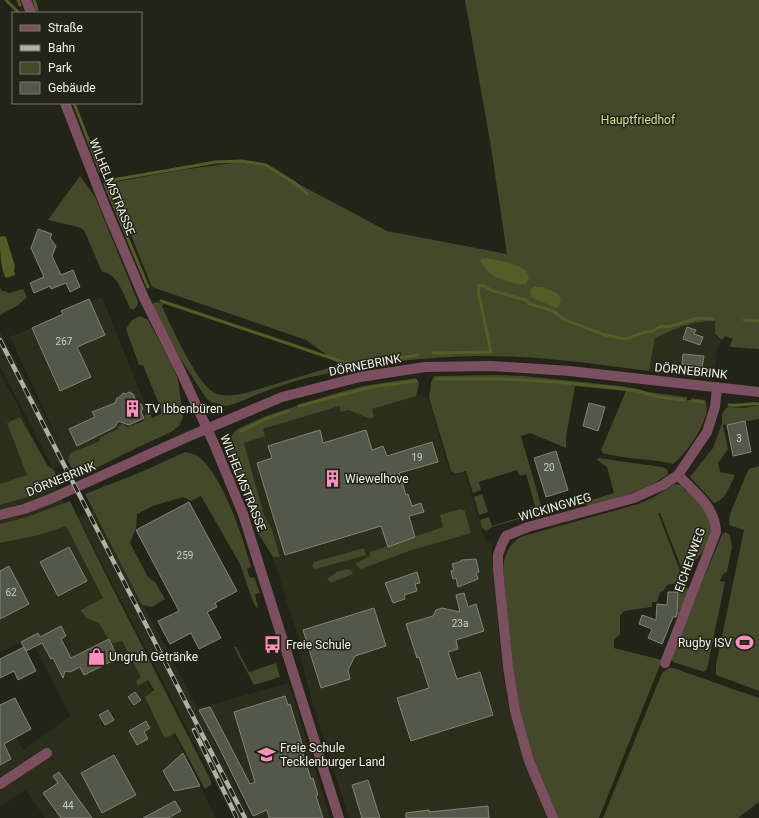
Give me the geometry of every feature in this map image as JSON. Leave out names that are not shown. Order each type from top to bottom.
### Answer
[{"type":"street","points":[[26,0],[31,12]]},
{"type":"street","name":"WILHELMSTRASSE","points":[[65,104],[105,206],[144,298],[181,372],[243,514],[340,818]]},
{"type":"street","name":"DÖRNEBRINK","points":[[0,515],[24,509],[48,500],[282,397],[360,377],[425,367],[491,366],[570,371],[759,392]]},
{"type":"street","name":"WICKINGWEG","points":[[553,818],[529,761],[514,711],[499,584],[498,555],[502,544],[506,536],[528,527],[588,512],[634,498],[663,485],[678,475],[707,432],[716,407],[718,387]]},
{"type":"street","name":"EICHENWEG","points":[[665,663],[716,532],[716,522],[710,508],[678,475]]},
{"type":"street","points":[[0,784],[47,753]]},
{"type":"shaded area","points":[[0,237],[6,237],[15,266],[15,275],[6,278],[1,264],[0,253]]},
{"type":"shaded area","points":[[483,258],[504,262],[525,270],[529,278],[526,284],[523,285],[514,283],[492,275],[481,262],[480,260]]},
{"type":"shaded area","points":[[535,286],[557,293],[561,299],[559,306],[556,308],[531,297],[531,289]]},
{"type":"shaded area","points":[[102,297],[153,423],[53,469],[0,366],[0,331],[62,448],[10,337]]},
{"type":"shaded area","points":[[715,319],[714,335],[722,341],[717,349],[715,368],[713,372],[689,371],[678,374],[649,371],[656,334],[681,322]]},
{"type":"shaded area","points":[[0,373],[17,404],[148,683],[216,818],[45,818],[25,790],[0,807],[0,707],[23,750],[70,716],[30,637],[0,652]]},
{"type":"shaded area","points":[[376,390],[416,393],[428,398],[451,476],[465,473],[486,543],[491,543],[501,659],[507,699],[527,769],[547,818],[349,818],[313,705],[298,649],[299,640],[237,444],[239,434]]},
{"type":"shaded area","name":"Freie Schule Tecklenburger Land","points":[[93,510],[198,708],[289,683],[330,818],[254,818],[210,732],[251,818],[233,818],[78,517]]},
{"type":"green space","name":"Hauptfriedhof","points":[[465,0],[759,0],[759,349],[730,347],[733,339],[725,336],[722,340],[715,334],[715,321],[707,321],[684,326],[655,338],[649,371],[563,360],[520,357],[477,356],[439,358],[382,363],[344,370],[293,382],[227,406],[212,403],[206,398],[178,355],[152,304],[157,302],[164,304],[162,306],[191,365],[206,386],[213,392],[220,395],[229,396],[246,393],[335,366],[337,362],[306,340],[152,287],[110,183],[180,170],[241,162],[263,165],[387,231],[507,254],[491,147]]},
{"type":"green space","points":[[80,176],[95,197],[138,302],[137,306],[133,310],[130,308],[120,286],[112,276],[108,273],[102,272],[84,230],[78,227],[48,220]]},
{"type":"green space","points":[[0,287],[1,290],[9,293],[23,289],[27,297],[17,306],[0,315]]},
{"type":"green space","points":[[140,316],[148,320],[171,363],[178,380],[183,417],[179,426],[171,432],[77,478],[68,461],[70,453],[100,441],[99,438],[118,429],[118,426],[124,424],[128,427],[144,421],[145,415],[150,413],[152,418],[161,414],[161,409],[143,365],[139,365],[126,329],[132,320]]},
{"type":"green space","points":[[434,376],[524,376],[620,386],[648,392],[687,397],[687,400],[691,400],[691,398],[705,400],[707,407],[706,415],[691,444],[673,464],[612,455],[603,453],[601,450],[626,391],[575,386],[566,437],[566,448],[530,433],[521,436],[543,512],[492,527],[486,531],[482,528],[480,521],[482,519],[489,517],[492,526],[531,514],[529,508],[535,506],[526,474],[520,476],[517,470],[479,482],[481,490],[473,493],[466,471],[455,474],[451,471],[429,398],[431,382]]},
{"type":"green space","points":[[416,378],[419,383],[416,396],[372,409],[374,417],[370,419],[349,410],[341,412],[339,406],[263,429],[265,436],[244,443],[264,515],[272,530],[280,557],[273,557],[258,533],[230,450],[230,439],[234,432],[239,428],[266,416],[330,395],[363,386]]},
{"type":"green space","points":[[759,406],[759,419],[723,425],[728,449],[718,463],[720,472],[735,475],[722,499],[714,503],[690,477],[713,448],[722,423],[722,414],[726,408],[745,408]]},
{"type":"green space","points":[[20,417],[48,466],[53,469],[61,484],[35,495],[0,505],[0,484],[27,475],[7,423]]},
{"type":"green space","points":[[185,452],[199,457],[208,466],[224,493],[237,524],[251,567],[247,569],[250,578],[254,577],[260,593],[255,594],[258,608],[253,602],[240,564],[201,496],[191,501],[183,497],[153,506],[137,514],[136,528],[130,543],[148,577],[155,582],[165,599],[152,607],[142,605],[85,494],[139,473]]},
{"type":"green space","points":[[598,458],[662,467],[667,469],[668,474],[640,490],[588,506],[585,502],[614,493],[607,467],[597,460]]},
{"type":"green space","points":[[759,466],[759,691],[716,675],[716,665],[744,530],[729,525],[730,514],[749,469]]},
{"type":"green space","points":[[675,484],[681,485],[686,491],[688,490],[707,511],[711,522],[711,535],[705,548],[692,564],[689,563],[682,582],[683,572],[660,513],[658,513],[681,573],[680,583],[667,585],[663,591],[660,592],[657,602],[652,602],[652,607],[624,611],[620,616],[620,634],[614,640],[614,648],[662,660],[599,818],[558,818],[532,754],[516,697],[511,660],[503,569],[506,555],[513,543],[520,537],[638,504],[654,497]]},
{"type":"green space","points":[[482,494],[488,512],[479,515],[474,497]]},
{"type":"green space","points":[[70,501],[211,781],[211,785],[205,789],[175,733],[166,738],[163,735],[145,697],[154,690],[148,680],[138,686],[136,681],[141,677],[122,641],[113,643],[99,623],[86,618],[81,610],[103,598],[66,526],[39,535],[0,543],[0,524],[27,517]]},
{"type":"green space","points":[[460,509],[465,511],[471,533],[409,551],[361,569],[355,564],[370,556],[370,552],[443,527],[440,515]]},
{"type":"green space","points":[[725,532],[730,535],[732,547],[727,572],[723,574],[720,581],[725,582],[707,669],[704,672],[673,662],[671,654],[722,535]]},
{"type":"green space","points":[[364,548],[366,555],[315,569],[312,566],[314,562]]},
{"type":"green space","points":[[346,569],[351,570],[353,574],[331,583],[327,579],[337,572]]},
{"type":"green space","points":[[682,585],[692,591],[681,616],[677,615],[678,591]]},
{"type":"green space","points":[[234,647],[236,647],[249,672],[276,663],[280,677],[254,685]]},
{"type":"green space","points":[[669,668],[673,668],[759,698],[759,802],[738,818],[603,818],[662,673]]},
{"type":"building","points":[[38,229],[52,234],[50,238],[56,246],[52,256],[61,275],[73,270],[80,287],[70,292],[66,283],[51,289],[50,286],[34,293],[30,283],[44,277],[31,248]]},
{"type":"building","points":[[89,299],[105,335],[77,347],[91,377],[60,391],[32,328],[63,314],[61,311]]},
{"type":"building","points":[[687,327],[696,330],[694,334],[703,337],[700,345],[683,339]]},
{"type":"building","points":[[683,354],[704,356],[702,367],[682,364]]},
{"type":"building","points":[[129,392],[133,394],[137,403],[141,404],[143,408],[141,412],[144,418],[129,425],[118,421],[115,427],[77,446],[69,429],[95,417],[92,412],[115,403],[117,398],[123,393],[126,394]]},
{"type":"building","points":[[589,403],[605,407],[598,431],[583,426]]},
{"type":"building","points":[[745,421],[751,452],[733,456],[727,425]]},
{"type":"building","points":[[320,430],[323,443],[366,430],[372,450],[383,446],[387,456],[432,442],[438,462],[399,473],[406,495],[408,494],[412,506],[421,503],[424,512],[409,516],[415,537],[388,547],[381,526],[285,555],[257,463],[272,458],[268,446]]},
{"type":"building","points":[[556,451],[568,490],[546,497],[534,458]]},
{"type":"building","points":[[189,502],[237,591],[215,603],[217,607],[207,612],[221,638],[199,649],[191,633],[170,644],[164,633],[158,621],[179,611],[136,530]]},
{"type":"building","points":[[69,547],[87,581],[58,596],[40,562]]},
{"type":"building","points":[[476,559],[479,572],[476,573],[478,579],[458,587],[456,578],[453,579],[451,571],[454,570],[452,564],[462,560]]},
{"type":"building","points":[[9,566],[29,604],[0,619],[0,571]]},
{"type":"building","points":[[417,572],[420,583],[415,584],[417,591],[404,595],[405,599],[393,603],[385,583]]},
{"type":"building","points":[[668,592],[678,592],[677,614],[676,617],[673,617],[662,644],[648,638],[652,629],[639,624],[642,615],[656,620],[657,604],[667,605]]},
{"type":"building","points":[[464,593],[468,607],[476,604],[484,631],[456,640],[458,649],[448,652],[457,679],[480,672],[493,715],[411,741],[397,698],[429,688],[406,624],[433,616],[436,610],[442,608],[460,612],[456,595]]},
{"type":"building","points":[[374,608],[386,646],[355,656],[348,670],[350,679],[321,688],[303,630]]},
{"type":"building","points":[[61,626],[66,636],[61,639],[71,658],[109,639],[118,658],[84,675],[80,667],[70,672],[65,671],[63,678],[53,658],[51,659],[42,643],[26,651],[21,642],[38,633],[40,637]]},
{"type":"building","points":[[24,647],[36,671],[18,680],[14,671],[0,678],[0,659]]},
{"type":"building","points":[[135,692],[141,700],[134,705],[128,697]]},
{"type":"building","name":"Freie Schule Tecklenburger Land","points":[[285,696],[288,705],[290,704],[303,747],[301,748],[311,779],[313,778],[318,795],[316,796],[323,818],[269,818],[267,810],[253,816],[199,710],[210,707],[250,784],[255,782],[234,712]]},
{"type":"building","points":[[15,698],[31,729],[4,744],[11,759],[0,765],[0,705]]},
{"type":"building","points":[[108,710],[114,720],[105,725],[99,715]]},
{"type":"building","points":[[146,721],[150,728],[144,732],[148,739],[137,745],[129,731]]},
{"type":"building","points":[[183,753],[200,786],[174,791],[163,771]]},
{"type":"building","points":[[114,755],[136,795],[102,813],[81,773]]},
{"type":"building","points":[[59,772],[92,818],[61,818],[43,793],[58,783],[53,776]]},
{"type":"building","points":[[368,780],[380,818],[362,818],[352,785]]},
{"type":"building","points":[[175,801],[181,811],[168,818],[143,818]]},
{"type":"building","points":[[488,806],[489,818],[406,818],[406,813]]},
{"type":"waterway","points":[[6,0],[18,12]]},
{"type":"waterway","points":[[18,0],[20,5]]},
{"type":"waterway","points":[[34,0],[37,10]]},
{"type":"waterway","points":[[74,104],[100,171]]},
{"type":"waterway","points":[[148,287],[105,184],[118,179],[216,162],[242,161],[266,165],[295,183],[307,194]]},
{"type":"waterway","points":[[433,353],[491,352],[479,295],[478,286],[482,285],[493,291],[526,300],[530,304],[553,311],[565,320],[605,335],[626,339],[645,332],[653,331],[661,326],[668,327],[698,318],[713,319]]},
{"type":"waterway","points":[[161,301],[346,363],[361,364],[418,355]]},
{"type":"waterway","points":[[744,320],[759,321]]},
{"type":"waterway","points":[[436,379],[503,379],[555,382],[617,388],[638,391],[658,397],[684,400]]},
{"type":"waterway","points":[[299,406],[371,387],[416,381]]},
{"type":"waterway","points":[[693,401],[703,402]]},
{"type":"waterway","points":[[729,405],[759,404]]},
{"type":"waterway","points":[[241,431],[266,419],[288,411]]},
{"type":"railway","points":[[0,340],[245,818]]},
{"type":"railway","points":[[194,730],[237,818]]},
{"type":"place","name":"TV Ibbenbüren","points":[[132,409]]},
{"type":"place","name":"Wiewelhove","points":[[332,479]]},
{"type":"place","name":"Rugby ISV","points":[[745,643]]},
{"type":"place","name":"Freie Schule","points":[[273,645]]},
{"type":"place","name":"Ungruh Getränke","points":[[96,657]]},
{"type":"place","name":"Freie Schule Tecklenburger Land","points":[[267,755]]}]
